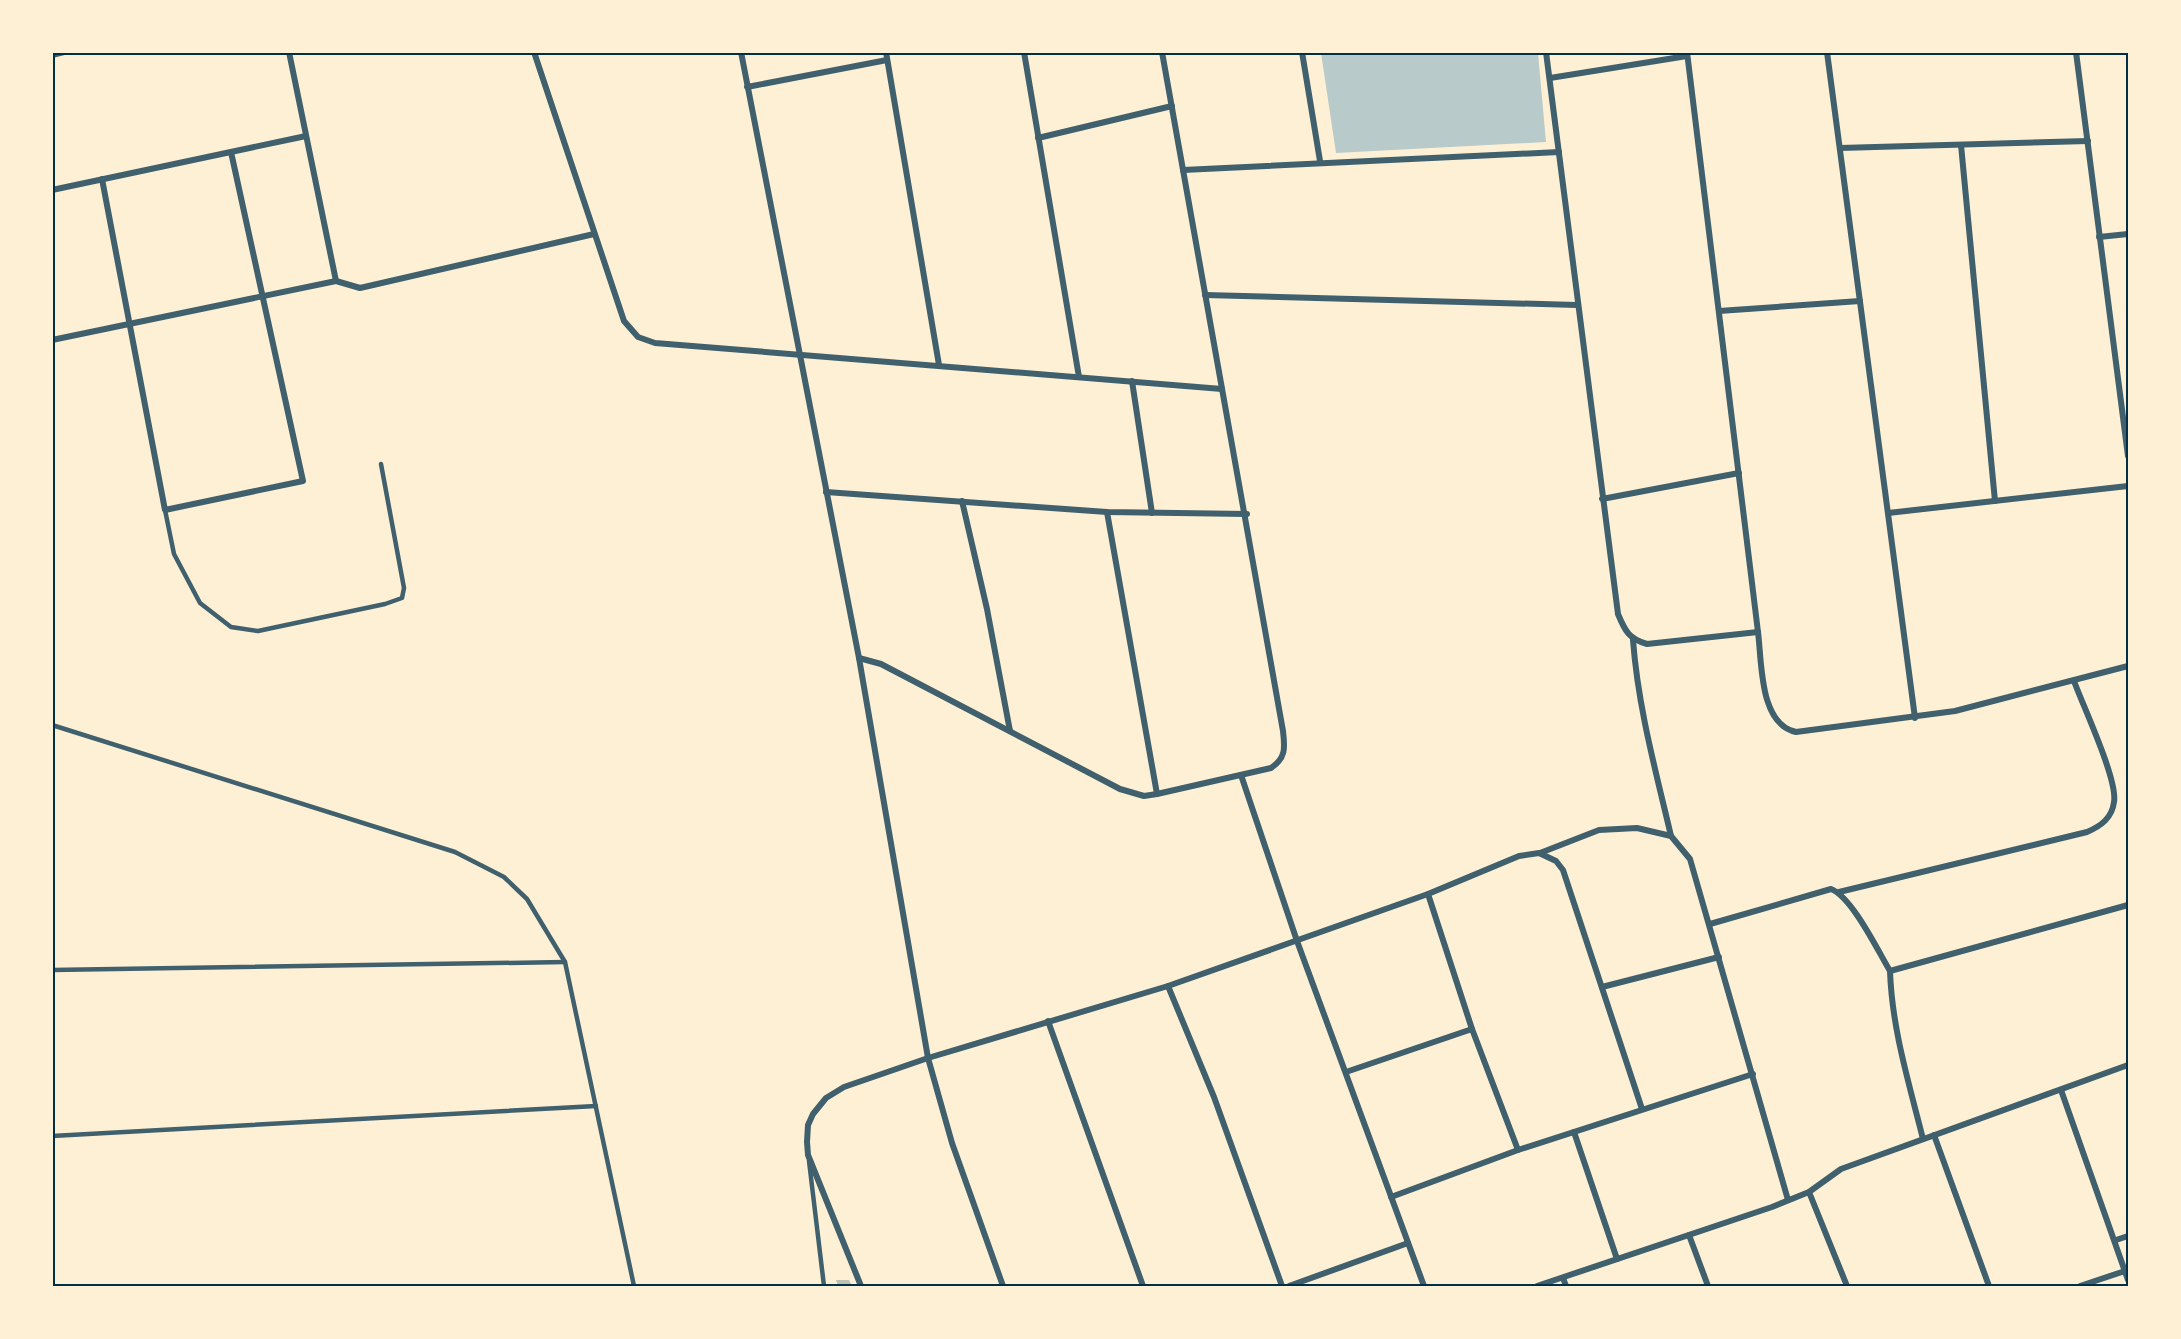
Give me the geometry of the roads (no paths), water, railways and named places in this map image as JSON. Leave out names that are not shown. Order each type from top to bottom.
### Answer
[{"type":"street","points":[[52,55],[64,52]]},
{"type":"street","points":[[289,52],[336,281]]},
{"type":"street","points":[[534,52],[624,321],[638,337],[655,343],[699,348],[802,354],[1222,389]]},
{"type":"street","points":[[741,52],[860,658],[928,1059],[952,1143],[1003,1287]]},
{"type":"street","points":[[1024,52],[1079,376]]},
{"type":"street","points":[[860,658],[881,664],[1120,789],[1144,796],[1271,768],[1281,761],[1285,751],[1247,514],[1222,389],[1162,52]]},
{"type":"street","points":[[1302,52],[1320,161]]},
{"type":"street","points":[[1546,52],[1618,614],[1625,631],[1633,640],[1647,644],[1758,632]]},
{"type":"street","points":[[1827,52],[1915,718]]},
{"type":"street","points":[[2076,52],[2128,456]]},
{"type":"street","points":[[1550,78],[1687,54],[1758,632],[1770,712],[1782,728],[1802,732],[1915,718],[1994,703],[2128,666]]},
{"type":"street","points":[[747,87],[886,56],[939,365]]},
{"type":"street","points":[[1038,138],[1172,106]]},
{"type":"street","points":[[52,189],[306,136]]},
{"type":"street","points":[[1840,148],[2088,141]]},
{"type":"street","points":[[1961,145],[1995,501]]},
{"type":"street","points":[[102,179],[165,510],[303,481],[231,152]]},
{"type":"street","points":[[1183,170],[1320,161],[1559,152]]},
{"type":"street","points":[[52,340],[336,281],[360,288],[594,234]]},
{"type":"street","points":[[2099,237],[2128,234]]},
{"type":"street","points":[[1205,295],[1577,305]]},
{"type":"street","points":[[1719,311],[1860,301]]},
{"type":"street","points":[[1132,381],[1152,513]]},
{"type":"street","points":[[1602,499],[1739,473]]},
{"type":"street","points":[[1888,513],[2128,486]]},
{"type":"street","points":[[826,492],[1107,512],[1247,514]]},
{"type":"street","points":[[962,501],[987,609],[1010,731]]},
{"type":"street","points":[[1107,512],[1158,794]]},
{"type":"street","points":[[1633,640],[1635,670],[1671,836],[1690,858],[1788,1200]]},
{"type":"street","points":[[1710,924],[1821,890],[1831,889],[1839,892],[2087,832],[2102,824],[2114,803],[2114,786],[2074,681]]},
{"type":"street","points":[[1241,775],[1297,941],[1424,1287]]},
{"type":"street","points":[[861,1287],[808,1155],[808,1125],[813,1114],[826,1098],[844,1087],[1048,1021],[1168,986],[1428,894],[1519,856],[1539,854],[1599,830],[1637,828],[1671,836]]},
{"type":"street","points":[[1539,854],[1556,861],[1563,870],[1642,1109]]},
{"type":"street","points":[[1839,892],[1890,971],[1891,1005],[1897,1036],[1923,1138]]},
{"type":"street","points":[[1428,894],[1472,1029],[1518,1150]]},
{"type":"street","points":[[1890,971],[2128,905]]},
{"type":"street","points":[[1602,987],[1719,957]]},
{"type":"street","points":[[1168,986],[1214,1097],[1282,1287]]},
{"type":"street","points":[[1048,1021],[1143,1287]]},
{"type":"street","points":[[1346,1072],[1472,1029]]},
{"type":"street","points":[[1537,1287],[1788,1200],[1809,1192],[1841,1169],[2128,1065]]},
{"type":"street","points":[[1391,1197],[1518,1150],[1753,1074]]},
{"type":"street","points":[[2061,1090],[2116,1240],[2128,1280]]},
{"type":"street","points":[[1574,1132],[1617,1259]]},
{"type":"street","points":[[1934,1135],[1989,1287]]},
{"type":"street","points":[[1809,1192],[1847,1287]]},
{"type":"street","points":[[1689,1235],[1707,1287]]},
{"type":"street","points":[[2116,1240],[2128,1236]]},
{"type":"street","points":[[1289,1287],[1408,1243]]},
{"type":"street","points":[[2080,1287],[2125,1271]]},
{"type":"street","points":[[1563,1278],[1566,1287]]},
{"type":"lane","points":[[165,510],[174,554],[200,603],[231,627],[258,631],[385,604],[402,598],[404,588],[381,464]]},
{"type":"lane","points":[[52,725],[455,852],[504,877],[527,899],[565,962],[634,1287]]},
{"type":"lane","points":[[52,970],[565,962]]},
{"type":"lane","points":[[52,1136],[596,1106]]},
{"type":"lane","points":[[808,1155],[824,1287]]}]
